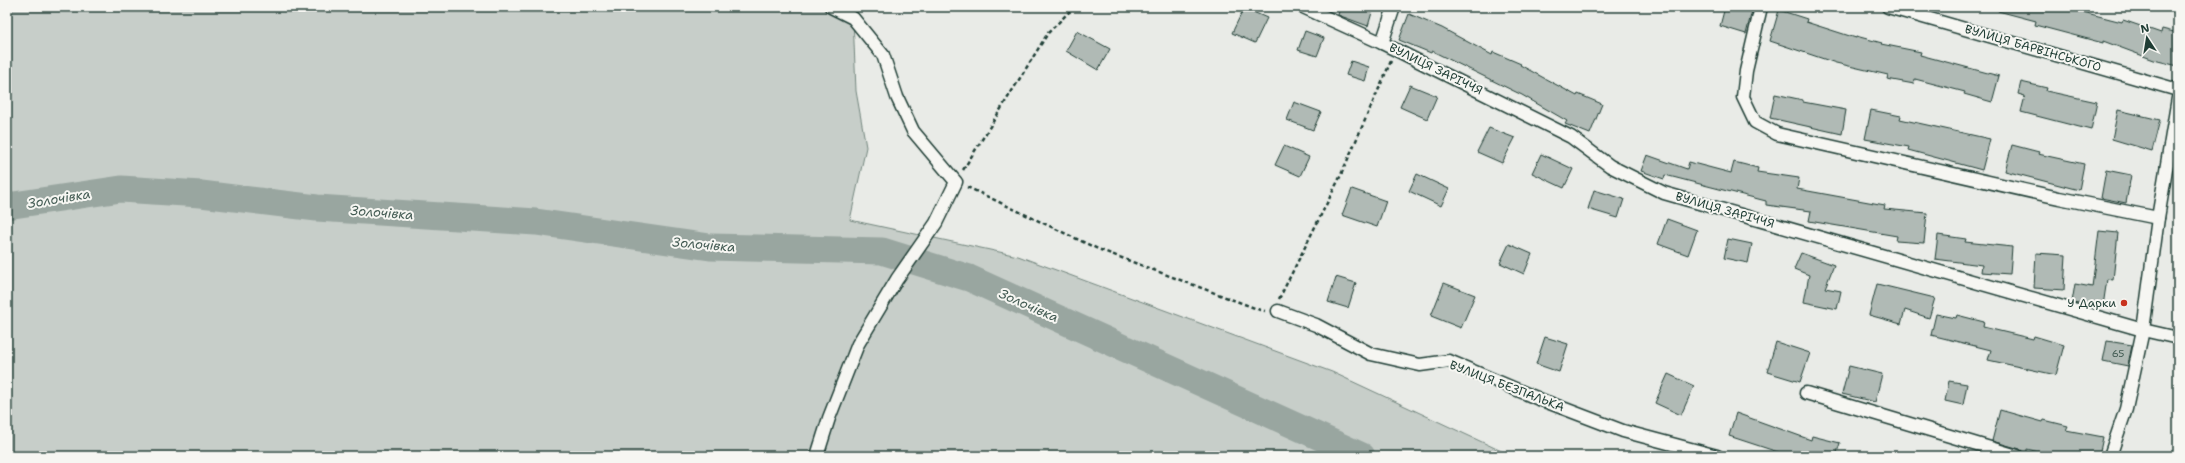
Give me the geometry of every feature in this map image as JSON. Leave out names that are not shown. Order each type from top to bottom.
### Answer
[{"type":"street","points":[[817,456],[829,418],[858,344],[897,279],[936,223],[956,182],[913,131],[897,97],[882,55],[853,18],[831,7]]},
{"type":"street","name":"ВУЛИЦЯ ЗАРІЧЧЯ","points":[[1303,7],[1571,137],[1610,166],[1664,193],[2143,330],[2178,338]]},
{"type":"street","points":[[1382,44],[1394,7]]},
{"type":"street","points":[[1761,7],[1746,72],[1743,98],[1754,122],[1777,134],[2059,198],[2158,218]]},
{"type":"street","name":"ВУЛИЦЯ БАРВІНСЬКОГО","points":[[1888,7],[2178,90]]},
{"type":"street","points":[[2110,456],[2126,409],[2143,330],[2158,218],[2178,98]]},
{"type":"street","name":"ВУЛИЦЯ БЕЗПАЛЬКА","points":[[1278,311],[1316,325],[1371,354],[1420,365],[1449,361],[1539,399],[1623,431],[1717,456]]},
{"type":"street","points":[[1806,393],[2017,456]]},
{"type":"path","points":[[1074,7],[1048,33],[956,182],[1098,248],[1260,310],[1278,311],[1280,295],[1340,176],[1396,51]]},
{"type":"shaded area","points":[[7,7],[831,7],[853,18],[856,91],[866,147],[850,220],[1018,256],[1332,372],[1512,456],[7,456]]},
{"type":"building","points":[[1340,7],[1365,7],[1373,9],[1368,26],[1338,15]]},
{"type":"building","points":[[1725,7],[1753,7],[1746,34],[1720,26]]},
{"type":"building","points":[[1999,7],[2063,7],[2122,22],[2123,20],[2161,33],[2162,29],[2178,33],[2178,66],[2154,60],[2103,41],[2103,43],[2035,25],[2036,21],[1998,11]]},
{"type":"building","points":[[1244,8],[1267,18],[1255,43],[1232,33]]},
{"type":"building","points":[[1779,10],[1807,19],[1806,22],[1856,38],[1856,36],[1882,43],[1881,44],[1921,52],[1920,55],[1999,76],[1992,102],[1964,94],[1965,92],[1915,79],[1914,84],[1887,79],[1888,75],[1836,63],[1770,41]]},
{"type":"building","points":[[1409,14],[1442,28],[1492,55],[1493,52],[1521,64],[1520,65],[1577,96],[1578,94],[1602,104],[1590,134],[1565,124],[1567,121],[1522,95],[1432,51],[1431,53],[1399,40]]},
{"type":"building","points":[[1077,31],[1110,49],[1098,70],[1066,51]]},
{"type":"building","points":[[1305,31],[1324,38],[1317,56],[1298,50]]},
{"type":"building","points":[[1351,61],[1369,67],[1365,81],[1346,75]]},
{"type":"building","points":[[2021,82],[2047,88],[2046,91],[2097,102],[2091,130],[2021,112],[2025,96],[2018,94]]},
{"type":"building","points":[[1410,85],[1437,96],[1427,119],[1400,107]]},
{"type":"building","points":[[1775,94],[1803,100],[1803,102],[1846,110],[1842,134],[1770,118]]},
{"type":"building","points":[[1294,102],[1321,112],[1313,130],[1287,120]]},
{"type":"building","points":[[1871,110],[1901,116],[1900,119],[1990,139],[1982,170],[1908,150],[1909,147],[1865,139]]},
{"type":"building","points":[[2118,110],[2160,120],[2152,151],[2112,139]]},
{"type":"building","points":[[1489,128],[1515,138],[1502,163],[1477,152]]},
{"type":"building","points":[[2012,145],[2039,152],[2038,154],[2084,164],[2079,190],[2005,171]]},
{"type":"building","points":[[1284,146],[1309,157],[1300,176],[1275,165]]},
{"type":"building","points":[[1541,154],[1573,169],[1564,188],[1532,173]]},
{"type":"building","points":[[1647,155],[1687,169],[1689,162],[1731,173],[1734,162],[1758,168],[1757,172],[1799,178],[1797,189],[1885,205],[1884,209],[1927,213],[1924,243],[1896,241],[1897,236],[1809,221],[1811,211],[1766,205],[1766,201],[1665,175],[1664,179],[1641,171]]},
{"type":"building","points":[[2106,170],[2131,175],[2126,203],[2101,198]]},
{"type":"building","points":[[1417,174],[1449,189],[1441,206],[1409,191]]},
{"type":"building","points":[[1352,189],[1386,201],[1377,227],[1342,215]]},
{"type":"building","points":[[1594,190],[1624,199],[1618,218],[1588,209]]},
{"type":"building","points":[[1667,219],[1697,230],[1688,255],[1658,244]]},
{"type":"building","points":[[2099,231],[2118,233],[2113,280],[2107,279],[2103,306],[2072,302],[2075,284],[2092,287]]},
{"type":"building","points":[[1938,235],[1966,239],[1965,242],[2012,247],[2010,274],[1981,272],[1982,265],[1935,259]]},
{"type":"building","points":[[1728,239],[1752,244],[1748,263],[1724,258]]},
{"type":"building","points":[[1509,244],[1532,254],[1524,274],[1500,263]]},
{"type":"building","points":[[1801,253],[1834,265],[1825,288],[1841,291],[1837,309],[1804,302],[1809,275],[1794,269]]},
{"type":"building","points":[[2036,253],[2066,255],[2064,290],[2034,288]]},
{"type":"building","points":[[1336,277],[1356,283],[1348,308],[1328,302]]},
{"type":"building","points":[[1444,283],[1475,295],[1461,328],[1431,316]]},
{"type":"building","points":[[1877,284],[1935,298],[1929,318],[1905,310],[1901,324],[1869,315]]},
{"type":"building","points":[[1936,314],[1956,318],[1957,315],[1984,322],[1983,327],[2033,339],[2034,336],[2064,345],[2056,375],[1988,360],[1991,350],[1931,335]]},
{"type":"building","points":[[1545,337],[1568,344],[1559,372],[1536,364]]},
{"type":"building","points":[[2107,341],[2132,345],[2128,366],[2103,361]]},
{"type":"building","points":[[1776,342],[1810,353],[1800,382],[1767,372]]},
{"type":"building","points":[[1849,366],[1882,374],[1875,402],[1842,394]]},
{"type":"building","points":[[1668,374],[1694,386],[1681,415],[1655,403]]},
{"type":"building","points":[[1949,381],[1967,384],[1963,405],[1945,401]]},
{"type":"building","points":[[2000,410],[2043,422],[2044,420],[2068,426],[2066,430],[2103,437],[2099,456],[2054,456],[2027,449],[2027,456],[2024,456],[2020,449],[1992,441]]},
{"type":"building","points":[[1736,413],[1811,440],[1812,436],[1840,443],[1836,456],[1790,456],[1729,436]]},
{"type":"waterway","name":"Золочівка","points":[[7,206],[121,189],[201,194],[317,208],[536,222],[710,247],[882,251],[969,278],[1362,456]]},
{"type":"place","name":"У Дарки","points":[[2124,303]]}]
